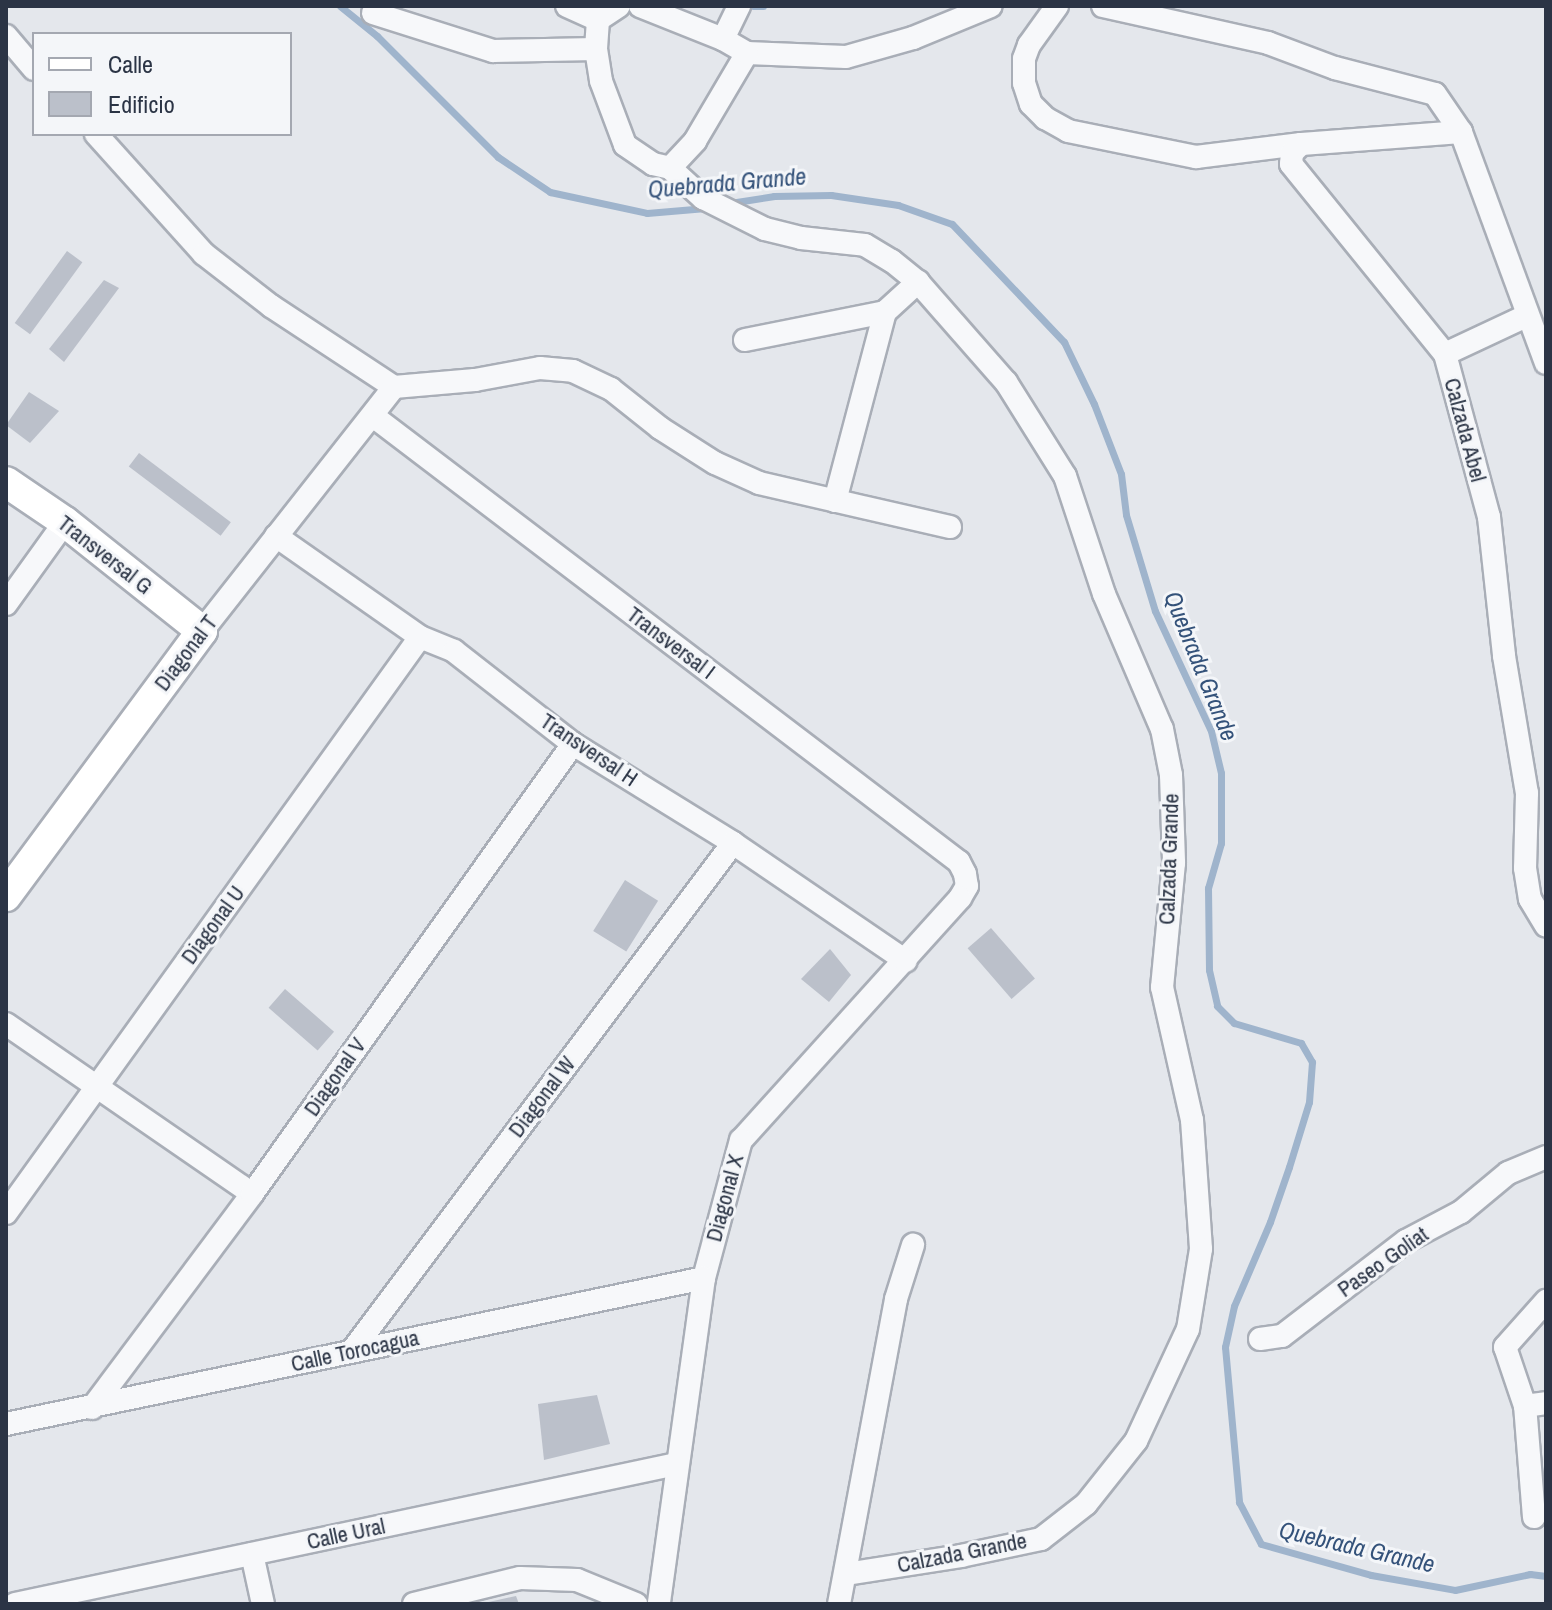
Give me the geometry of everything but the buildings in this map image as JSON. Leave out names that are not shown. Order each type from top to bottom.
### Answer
[{"type":"street","points":[[567,6],[598,20],[619,6]]},
{"type":"street","points":[[640,6],[723,39],[747,53],[846,57],[913,38],[991,6]]},
{"type":"street","points":[[1057,6],[1029,45],[1024,83],[1031,104],[1068,131],[1196,157],[1301,144],[1461,132]]},
{"type":"street","points":[[1103,6],[1268,43],[1335,68],[1435,94],[1461,132],[1526,316],[1546,363]]},
{"type":"street","points":[[723,39],[737,10]]},
{"type":"street","points":[[373,13],[493,51],[596,49]]},
{"type":"street","name":"Calzada Grande","points":[[598,20],[596,49],[601,81],[619,137],[653,164],[670,168],[703,198],[765,229],[801,238],[865,245],[918,282],[1006,382],[1065,476],[1104,594],[1162,729],[1171,775],[1174,863],[1162,987],[1192,1120],[1201,1249],[1188,1329],[1136,1441],[1086,1504],[1041,1539],[961,1556],[846,1574]]},
{"type":"street","points":[[6,36],[32,67]]},
{"type":"street","points":[[670,168],[695,141],[747,53]]},
{"type":"street","points":[[98,136],[204,254],[271,306],[394,387],[475,380],[540,368],[573,371],[611,389],[660,428],[715,463],[759,483],[950,527]]},
{"type":"street","name":"Calzada Abel","points":[[1301,144],[1292,153],[1291,164],[1305,186],[1445,354],[1489,517],[1504,656],[1527,793],[1525,868],[1530,899],[1546,926]]},
{"type":"street","points":[[745,340],[885,312],[918,282]]},
{"type":"street","points":[[835,501],[885,312]]},
{"type":"street","points":[[1445,354],[1526,316]]},
{"type":"street","name":"Diagonal T","points":[[6,896],[202,631],[394,387]]},
{"type":"street","name":"Transversal I","points":[[373,416],[959,862],[965,874]]},
{"type":"street","name":"Transversal G","points":[[6,482],[65,522],[202,631]]},
{"type":"street","points":[[6,604],[65,522]]},
{"type":"street","name":"Transversal H","points":[[276,536],[420,637],[454,651],[573,744],[733,843],[906,961]]},
{"type":"street","name":"Diagonal U","points":[[6,1213],[420,637]]},
{"type":"street","name":"Diagonal V","points":[[92,1408],[252,1194],[573,744]]},
{"type":"street","name":"Diagonal W","points":[[352,1351],[733,843]]},
{"type":"street","name":"Diagonal X","points":[[659,1604],[704,1278],[741,1140],[960,898],[967,886],[965,874]]},
{"type":"street","points":[[6,1024],[252,1194]]},
{"type":"street","name":"Paseo Goliat","points":[[1260,1339],[1282,1336],[1406,1241],[1461,1212],[1508,1173],[1546,1157]]},
{"type":"street","points":[[839,1604],[896,1299],[913,1245]]},
{"type":"street","name":"Calle Torocagua","points":[[6,1424],[704,1278]]},
{"type":"street","points":[[1534,1517],[1535,1405],[1505,1347],[1546,1301]]},
{"type":"street","name":"Calle Ural","points":[[15,1604],[676,1464]]},
{"type":"street","points":[[252,1554],[263,1604]]},
{"type":"street","points":[[414,1604],[520,1578],[577,1580],[636,1604]]},
{"type":"waterway","name":"Quebrada Grande","points":[[340,6],[377,36],[498,157],[550,192],[647,213],[706,208]]},
{"type":"waterway","points":[[753,6],[763,6]]},
{"type":"waterway","name":"Quebrada Grande","points":[[730,203],[774,196],[831,195],[898,205],[952,224],[1064,342],[1094,404],[1121,474],[1126,515],[1155,611],[1211,731],[1221,773],[1221,843],[1208,888],[1209,970],[1217,1006],[1234,1023],[1301,1043],[1312,1062],[1309,1102],[1270,1222],[1234,1306],[1225,1347],[1239,1502],[1261,1544],[1371,1575],[1455,1590],[1530,1574],[1546,1576]]}]
